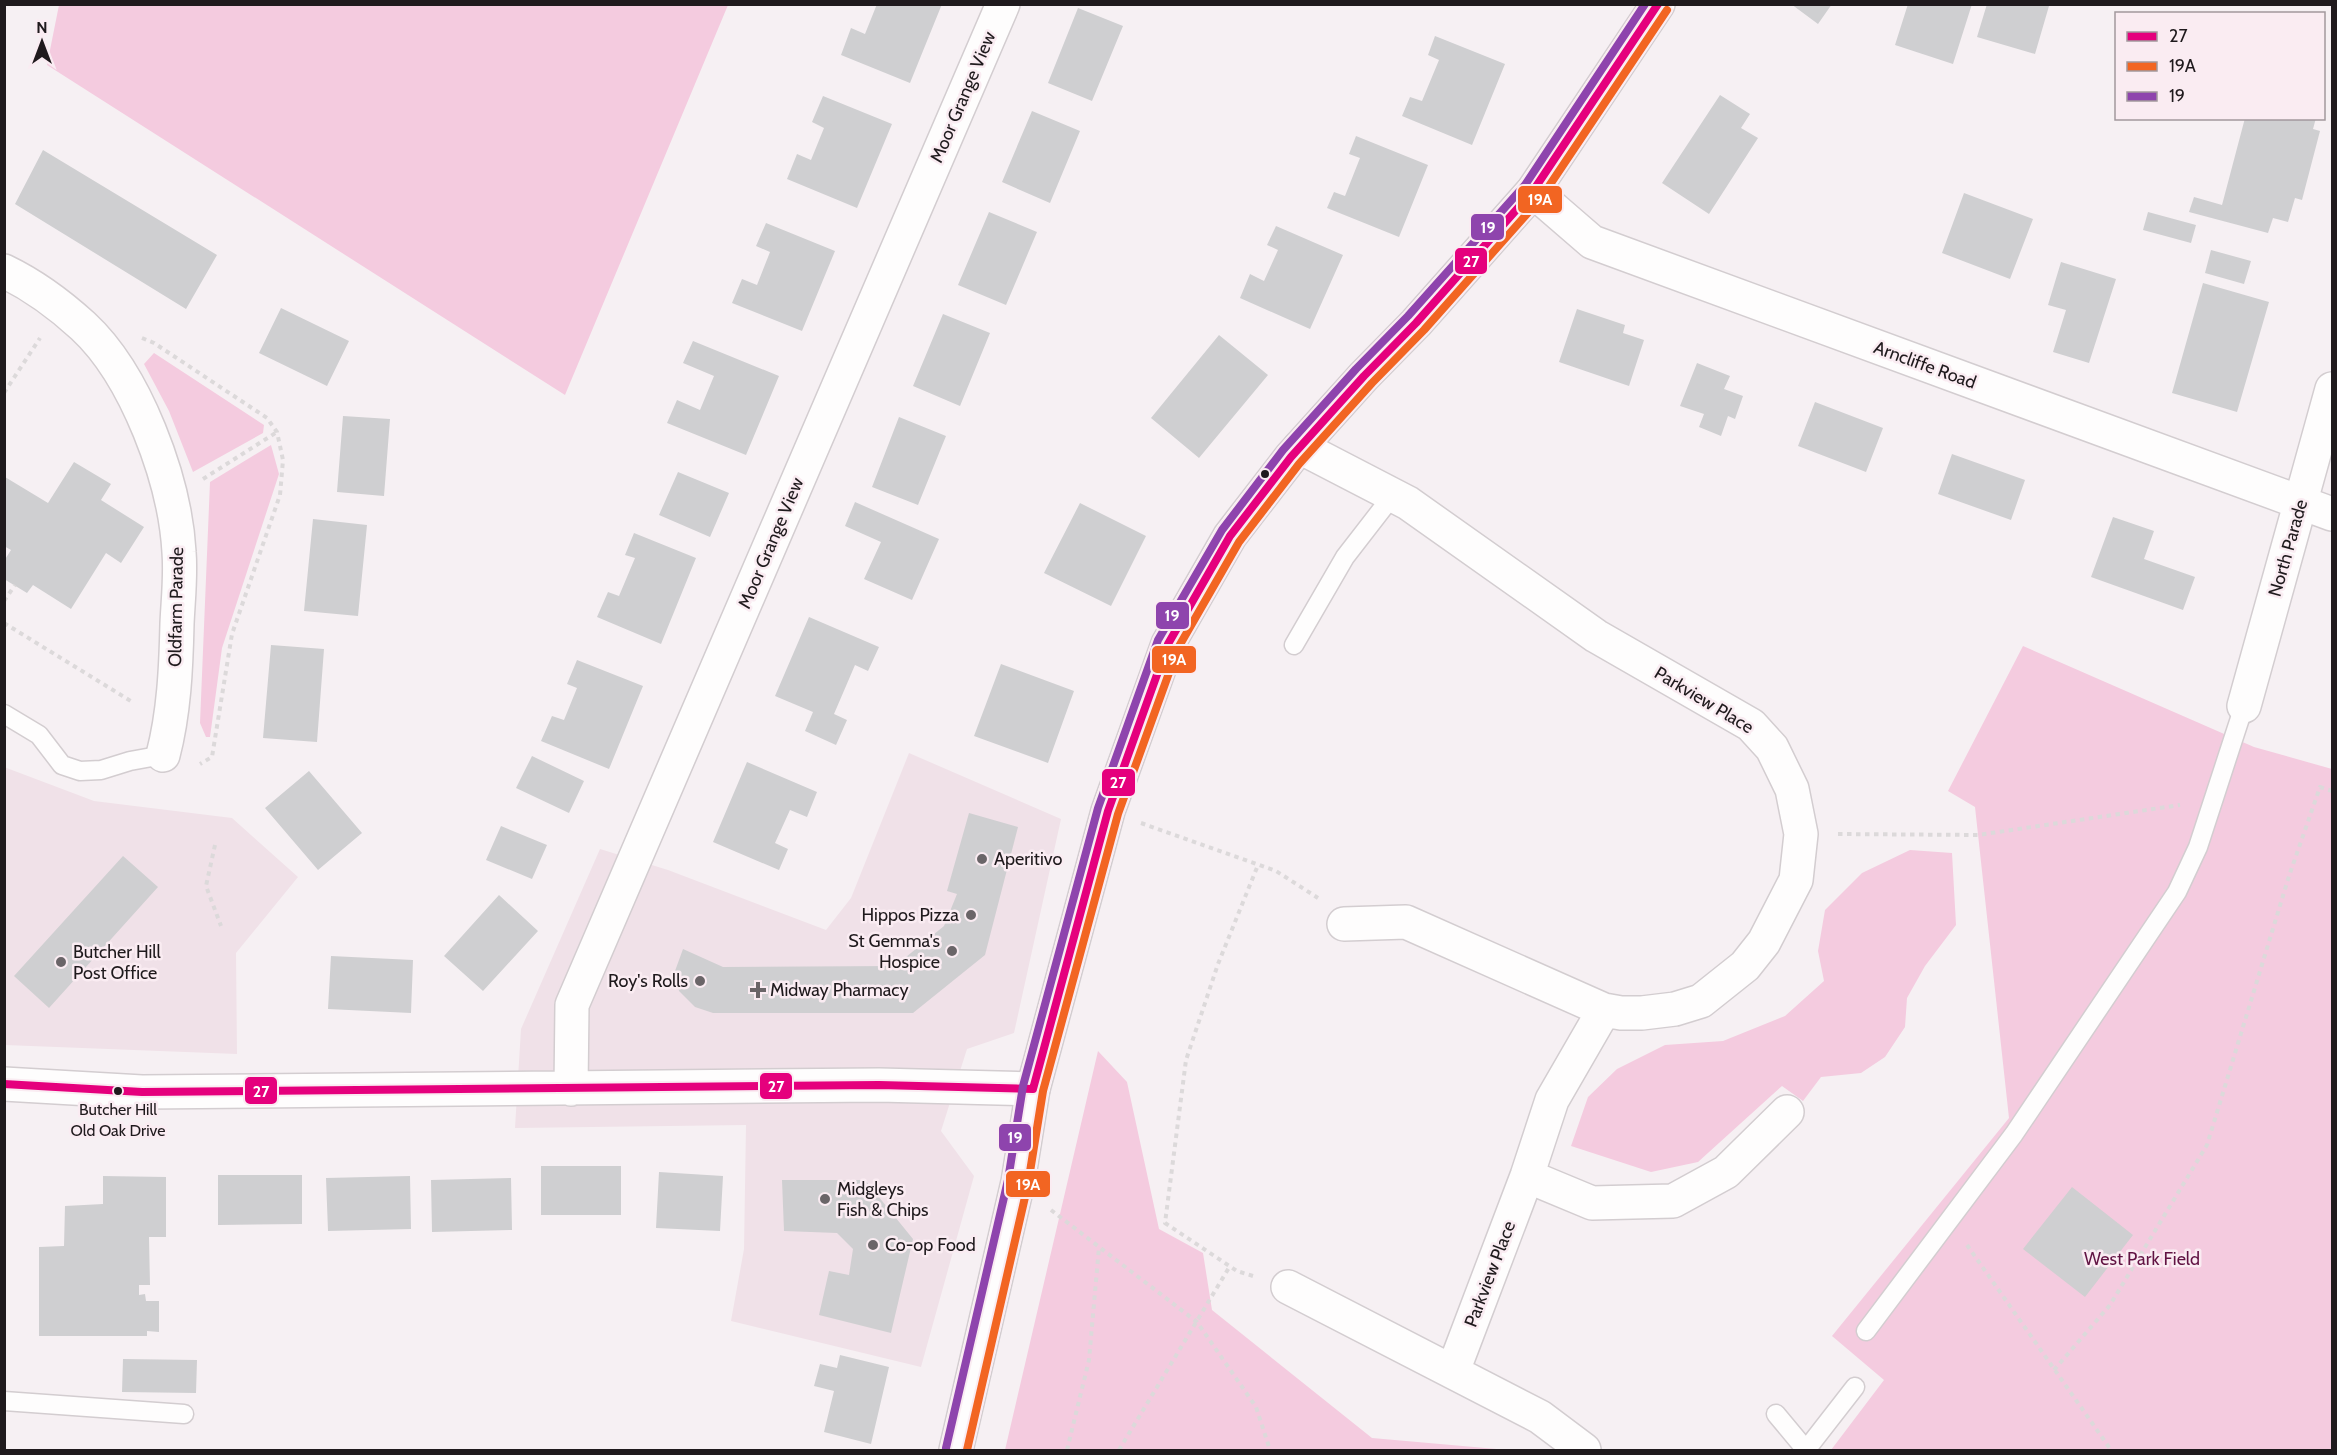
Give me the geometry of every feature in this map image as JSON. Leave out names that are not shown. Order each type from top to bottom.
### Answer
[{"type":"street","name":"Moor Grange View","points":[[571,1089],[572,1005],[1003,4]]},
{"type":"street","points":[[956,1450],[1018,1182],[1033,1089],[1108,811],[1168,644],[1230,536],[1300,447],[1416,323],[1533,191],[1658,4]]},
{"type":"street","name":"Arncliffe Road","points":[[1533,191],[1592,242],[2332,514]]},
{"type":"street","name":"Oldfarm Parade","points":[[4,271],[31,285],[84,327],[122,373],[153,436],[171,498],[179,551],[177,645],[167,740]]},
{"type":"street","name":"North Parade","points":[[2244,706],[2332,389]]},
{"type":"street","name":"Parkview Place","points":[[1300,447],[1408,503],[1596,636],[1751,725],[1772,748],[1792,789],[1801,834],[1796,880],[1764,942],[1745,966],[1701,1001],[1674,1009],[1642,1013],[1604,1010],[1406,922],[1344,924]]},
{"type":"street","name":"Parkview Place","points":[[1453,1371],[1527,1176],[1552,1100],[1604,1010]]},
{"type":"street","points":[[4,1084],[142,1092],[879,1084],[1033,1089]]},
{"type":"street","points":[[1527,1176],[1592,1203],[1672,1201],[1726,1172],[1787,1112]]},
{"type":"street","points":[[1288,1287],[1540,1417],[1584,1450]]},
{"type":"lane","points":[[1294,645],[1345,557],[1393,495]]},
{"type":"lane","points":[[1866,1331],[2013,1134],[2177,892],[2198,846],[2244,706]]},
{"type":"lane","points":[[4,714],[39,735],[63,765],[80,771],[101,770],[130,761],[167,740]]},
{"type":"lane","points":[[1776,1414],[1806,1450],[1855,1387]]},
{"type":"lane","points":[[4,1401],[184,1414]]},
{"type":"path","points":[[4,393],[59,307]]},
{"type":"path","points":[[171,498],[277,432]]},
{"type":"path","points":[[4,601],[15,585]]},
{"type":"path","points":[[4,623],[167,740]]},
{"type":"path","points":[[2054,1370],[2110,1305],[2207,1145],[2289,876],[2320,787],[2332,791]]},
{"type":"path","points":[[1801,834],[1978,835],[2213,800]]},
{"type":"path","points":[[1108,811],[1276,871],[1316,896],[1344,924]]},
{"type":"path","points":[[215,844],[206,886],[221,926]]},
{"type":"path","points":[[1258,865],[1218,964],[1186,1060],[1165,1223],[1237,1271],[1288,1287]]},
{"type":"path","points":[[1018,1182],[1039,1201],[1197,1322],[1256,1407],[1270,1450]]},
{"type":"path","points":[[1949,1220],[2111,1450]]},
{"type":"path","points":[[1067,1450],[1089,1360],[1099,1247]]},
{"type":"path","points":[[1119,1450],[1230,1266]]},
{"type":"shaded area","points":[[909,753],[1061,819],[1014,1033],[967,1049],[941,1131],[974,1176],[921,1367],[731,1321],[744,1249],[746,1125],[515,1128],[521,1029],[600,849],[668,870],[826,930],[851,898]]},
{"type":"shaded area","points":[[4,767],[94,801],[232,818],[298,877],[236,953],[237,1054],[5,1045]]},
{"type":"green space","points":[[59,4],[728,5],[565,395],[47,65]]},
{"type":"green space","points":[[154,353],[264,425],[263,433],[193,472],[169,411],[144,364]]},
{"type":"green space","points":[[271,445],[279,474],[222,648],[210,737],[206,737],[200,723],[210,482]]},
{"type":"green space","name":"West Park Field","points":[[2023,646],[2254,747],[2332,769],[2332,1450],[1831,1450],[1884,1380],[1832,1336],[2009,1118],[1975,807],[1948,791]]},
{"type":"green space","points":[[1910,850],[1952,853],[1956,925],[1925,966],[1907,998],[1905,1027],[1885,1057],[1861,1073],[1821,1077],[1803,1101],[1782,1086],[1698,1162],[1651,1172],[1571,1146],[1588,1097],[1617,1069],[1665,1045],[1723,1041],[1785,1016],[1824,981],[1818,951],[1825,910],[1862,873]]},
{"type":"green space","points":[[1098,1051],[1127,1082],[1159,1229],[1203,1253],[1212,1310],[1372,1438],[1508,1450],[1005,1450]]},
{"type":"building","points":[[877,4],[942,4],[910,83],[841,55],[851,28],[865,34]]},
{"type":"building","points":[[1791,4],[1832,4],[1818,24]]},
{"type":"building","points":[[1908,4],[1972,4],[1953,64],[1895,45]]},
{"type":"building","points":[[1987,4],[2049,6],[2035,54],[1977,37]]},
{"type":"building","points":[[1078,8],[1123,26],[1092,101],[1048,83]]},
{"type":"building","points":[[1435,36],[1505,64],[1472,145],[1402,116],[1410,97],[1422,101],[1439,60],[1428,55]]},
{"type":"building","points":[[1720,95],[1750,114],[1741,128],[1758,138],[1709,214],[1662,183]]},
{"type":"building","points":[[823,96],[892,124],[857,208],[787,179],[797,154],[811,160],[824,128],[812,122]]},
{"type":"building","points":[[1032,111],[1080,131],[1050,203],[1002,182]]},
{"type":"building","points":[[2244,120],[2315,120],[2313,129],[2320,131],[2302,200],[2295,198],[2288,222],[2273,218],[2268,233],[2189,212],[2194,197],[2222,205]]},
{"type":"building","points":[[1356,136],[1428,165],[1399,237],[1327,208],[1334,192],[1345,196],[1360,158],[1349,154]]},
{"type":"building","points":[[43,150],[217,255],[186,309],[15,204]]},
{"type":"building","points":[[1964,193],[2033,219],[2010,279],[1942,253]]},
{"type":"building","points":[[989,212],[1037,232],[1006,305],[958,285]]},
{"type":"building","points":[[2148,212],[2196,225],[2191,243],[2143,230]]},
{"type":"building","points":[[766,223],[835,251],[802,331],[732,303],[742,279],[757,285],[770,252],[756,246]]},
{"type":"building","points":[[1276,226],[1343,255],[1310,329],[1240,298],[1250,274],[1264,281],[1278,250],[1267,245]]},
{"type":"building","points":[[2211,250],[2251,261],[2244,284],[2205,273]]},
{"type":"building","points":[[2061,262],[2116,279],[2089,363],[2053,352],[2066,310],[2048,305]]},
{"type":"building","points":[[2203,283],[2269,302],[2237,412],[2172,393]]},
{"type":"building","points":[[281,308],[349,341],[327,386],[259,353]]},
{"type":"building","points":[[1577,309],[1625,325],[1623,333],[1644,340],[1629,386],[1559,362]]},
{"type":"building","points":[[943,314],[990,333],[960,406],[913,386]]},
{"type":"building","points":[[1219,335],[1268,375],[1199,458],[1151,418]]},
{"type":"building","points":[[693,341],[779,376],[746,455],[667,423],[677,400],[700,410],[714,376],[683,363]]},
{"type":"building","points":[[1697,363],[1730,376],[1724,389],[1743,396],[1735,419],[1728,416],[1721,436],[1699,427],[1704,414],[1680,406]]},
{"type":"building","points":[[1815,402],[1883,428],[1866,472],[1798,446]]},
{"type":"building","points":[[343,416],[390,419],[384,496],[337,492]]},
{"type":"building","points":[[899,417],[946,436],[918,505],[872,487]]},
{"type":"building","points":[[1952,454],[2025,480],[2011,520],[1938,494]]},
{"type":"building","points":[[74,462],[111,484],[101,500],[144,527],[121,563],[106,553],[71,609],[33,585],[27,593],[4,579],[4,561],[11,550],[4,546],[4,478],[48,503]]},
{"type":"building","points":[[678,472],[729,493],[710,537],[659,515]]},
{"type":"building","points":[[855,502],[939,539],[912,600],[864,579],[881,542],[845,526]]},
{"type":"building","points":[[1080,503],[1146,536],[1111,606],[1044,573]]},
{"type":"building","points":[[2113,517],[2154,531],[2144,559],[2195,577],[2183,610],[2091,577]]},
{"type":"building","points":[[313,519],[367,525],[358,616],[304,611]]},
{"type":"building","points":[[634,533],[696,558],[661,644],[597,617],[608,592],[619,596],[635,558],[625,555]]},
{"type":"building","points":[[809,617],[879,647],[868,671],[855,665],[834,714],[847,720],[836,745],[805,731],[813,712],[775,696]]},
{"type":"building","points":[[271,645],[324,649],[317,742],[263,738]]},
{"type":"building","points":[[577,660],[643,686],[609,769],[541,741],[552,716],[564,720],[577,688],[567,684]]},
{"type":"building","points":[[1001,664],[1074,691],[1048,763],[974,736]]},
{"type":"building","points":[[532,756],[584,781],[569,813],[516,788]]},
{"type":"building","points":[[747,762],[817,792],[807,817],[790,810],[775,843],[788,849],[779,870],[713,842]]},
{"type":"building","points":[[309,771],[362,833],[318,870],[265,808]]},
{"type":"building","points":[[969,813],[1018,827],[985,955],[913,1013],[713,1013],[695,1007],[679,991],[675,971],[683,949],[723,967],[895,966],[944,926],[957,894],[947,891]]},
{"type":"building","points":[[501,826],[547,845],[532,879],[486,860]]},
{"type":"building","points":[[123,856],[158,887],[49,1008],[14,976]]},
{"type":"building","points":[[499,895],[538,931],[483,991],[444,956]]},
{"type":"building","points":[[331,956],[413,960],[411,1013],[328,1009]]},
{"type":"building","points":[[541,1166],[621,1166],[621,1215],[541,1215]]},
{"type":"building","points":[[659,1172],[723,1176],[720,1231],[656,1228]]},
{"type":"building","points":[[218,1175],[302,1175],[302,1224],[218,1225]]},
{"type":"building","points":[[103,1176],[166,1177],[166,1237],[149,1237],[150,1285],[139,1285],[139,1295],[145,1294],[146,1301],[159,1301],[159,1332],[147,1331],[147,1336],[39,1336],[39,1247],[64,1246],[65,1206],[103,1204]]},
{"type":"building","points":[[410,1176],[411,1229],[328,1231],[326,1178]]},
{"type":"building","points":[[511,1178],[512,1230],[432,1232],[431,1180]]},
{"type":"building","points":[[782,1180],[865,1180],[913,1239],[891,1333],[819,1315],[829,1271],[849,1275],[853,1249],[837,1233],[784,1231]]},
{"type":"building","points":[[2072,1187],[2133,1235],[2085,1297],[2023,1249]]},
{"type":"building","points":[[840,1355],[889,1367],[871,1444],[824,1432],[834,1391],[814,1386],[820,1364],[837,1368]]},
{"type":"building","points":[[123,1359],[197,1360],[196,1393],[122,1392]]},
{"type":"transit line","name":"19","points":[[946,1448],[1008,1180],[1023,1086],[1098,808],[1158,640],[1222,530],[1283,450],[1356,369],[1408,316],[1525,185],[1645,4]]},
{"type":"transit line","name":"27","points":[[1033,1089],[1108,811],[1168,644],[1230,536],[1291,457],[1364,376],[1416,323],[1533,191],[1658,4]]},
{"type":"transit line","name":"19A","points":[[967,1450],[1028,1184],[1043,1091],[1118,814],[1178,648],[1239,542],[1299,464],[1372,383],[1424,330],[1541,198],[1667,10]]},
{"type":"transit line","name":"27","points":[[4,1084],[142,1092],[879,1085],[1033,1089]]},
{"type":"place","name":"Aperitivo","points":[[982,859]]},
{"type":"place","name":"Hippos Pizza","points":[[971,915]]},
{"type":"place","name":"St Gemma's Hospice","points":[[952,951]]},
{"type":"place","name":"Butcher Hill Post Office","points":[[61,962]]},
{"type":"place","name":"Roy's Rolls","points":[[700,981]]},
{"type":"place","name":"Midway Pharmacy","points":[[758,990]]},
{"type":"place","name":"Butcher Hill Old Oak Drive","points":[[118,1091]]},
{"type":"place","name":"Midgleys Fish & Chips","points":[[825,1199]]},
{"type":"place","name":"Co-op Food","points":[[873,1245]]}]
